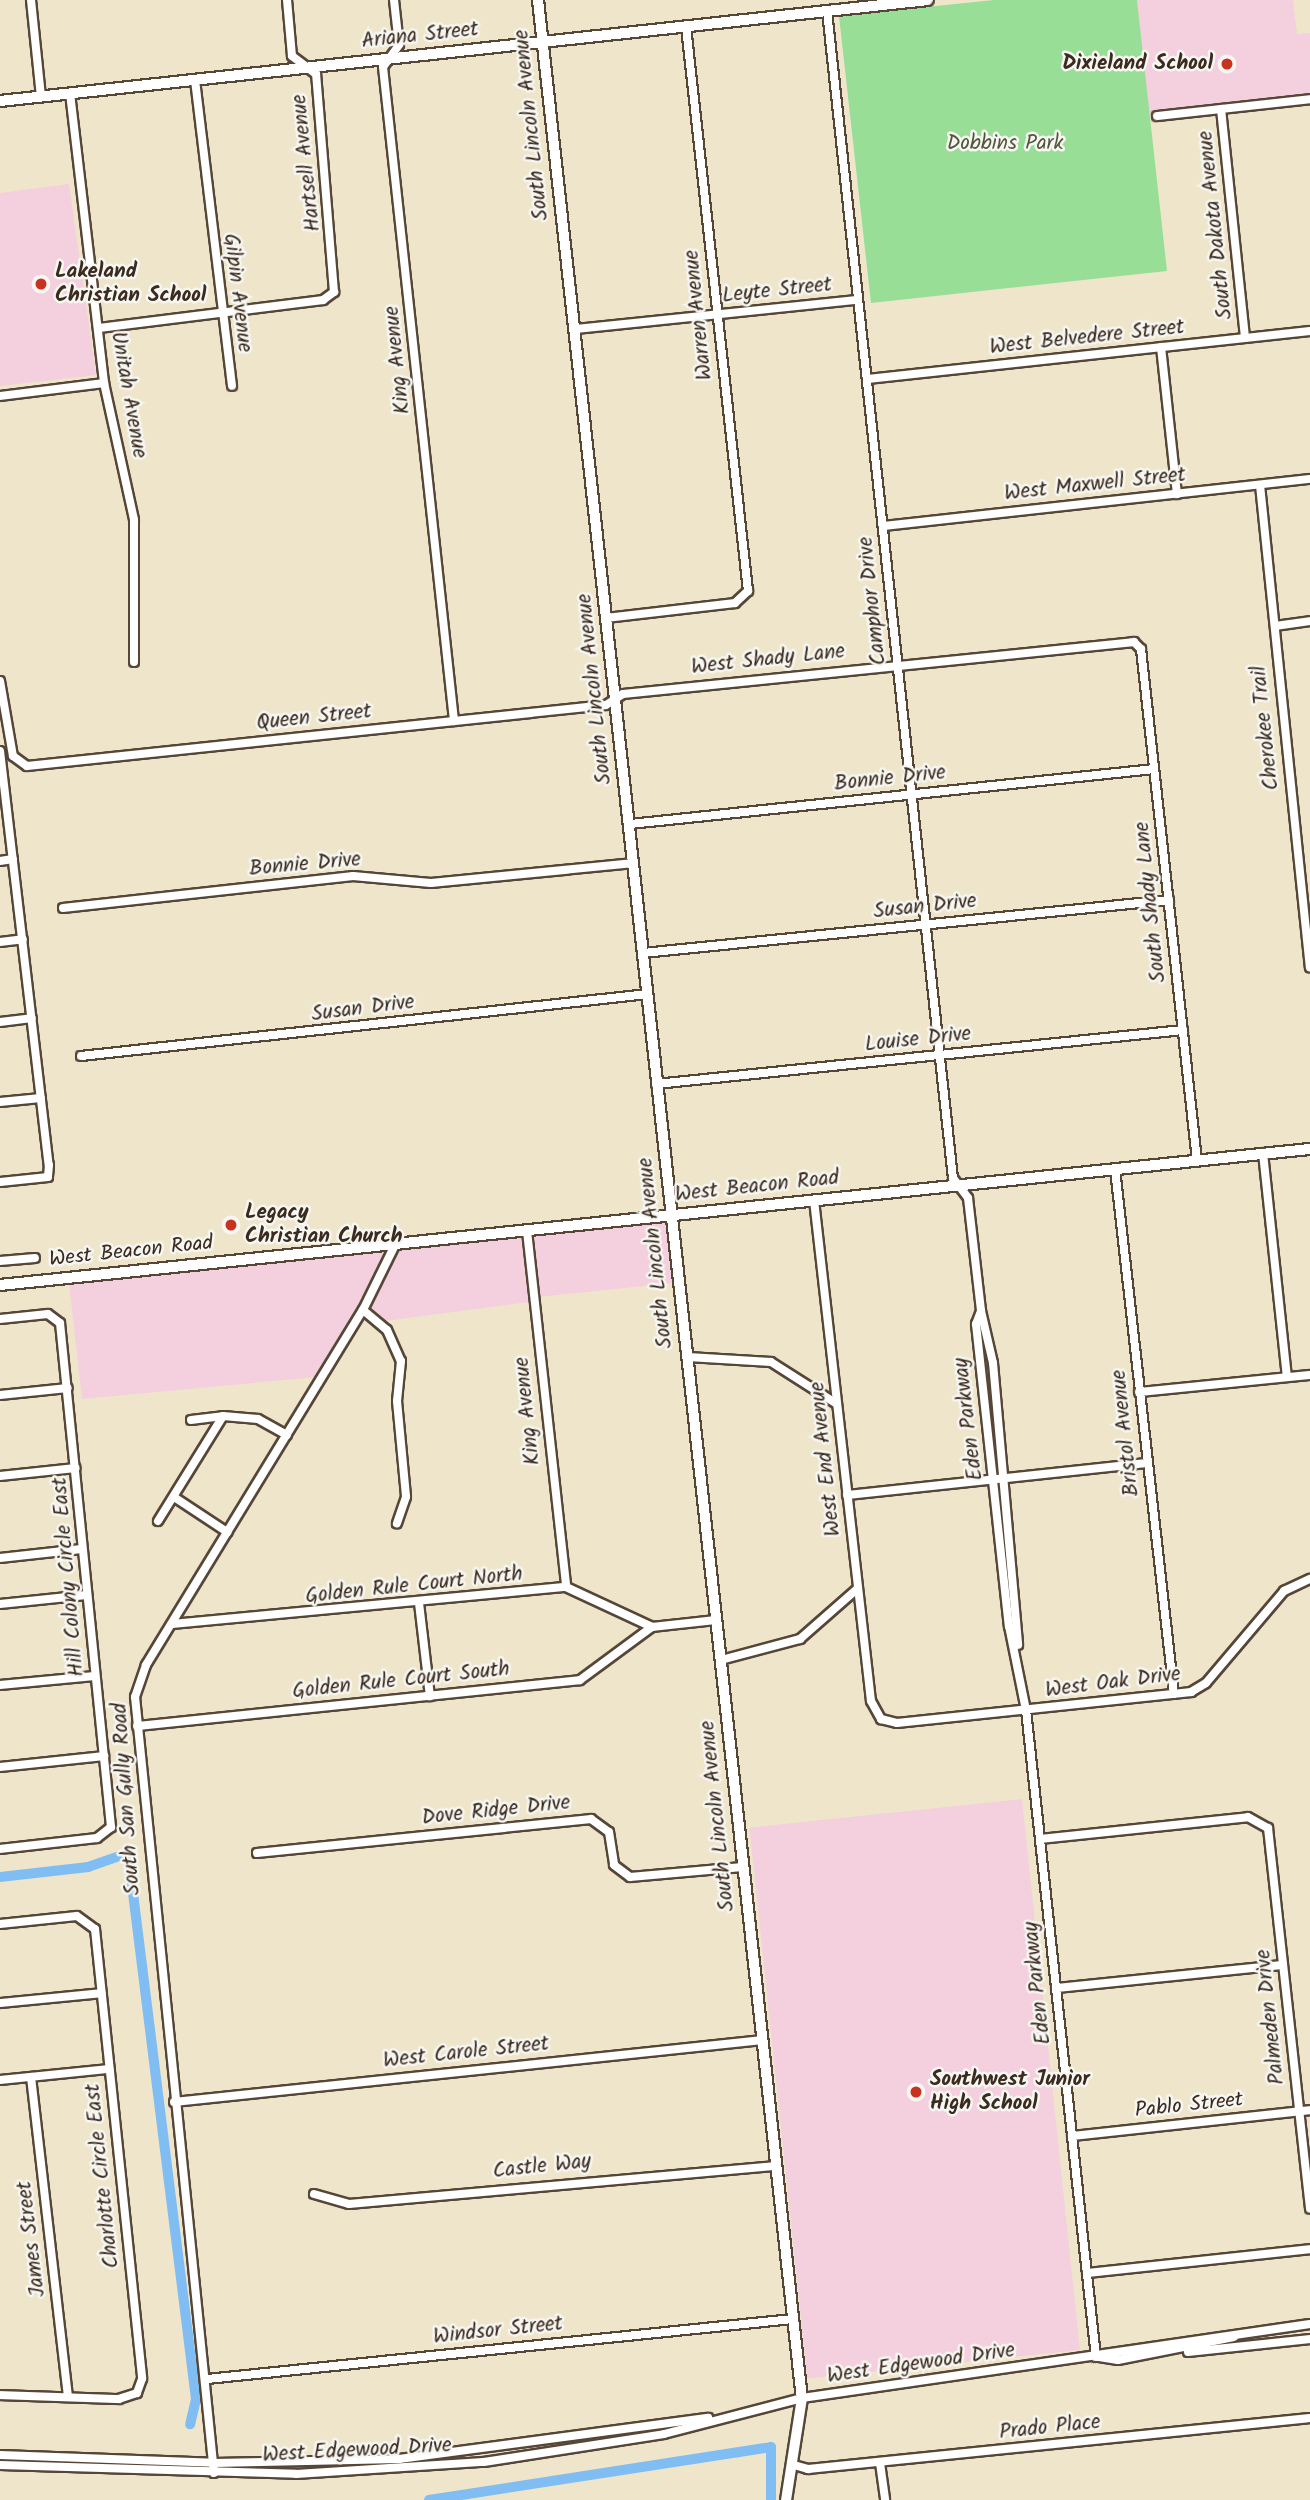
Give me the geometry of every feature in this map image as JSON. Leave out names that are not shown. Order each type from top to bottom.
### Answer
[{"type":"street","points":[[31,0],[41,96]]},
{"type":"street","name":"Hartsell Avenue","points":[[221,312],[323,300],[334,292],[316,74],[292,56],[286,0]]},
{"type":"street","name":"King Avenue","points":[[394,0],[399,45],[383,67],[454,721]]},
{"type":"street","name":"South Lincoln Avenue","points":[[538,0],[802,2398],[794,2465],[786,2500]]},
{"type":"street","name":"Ariana Street","points":[[0,101],[686,27],[879,3],[928,0]]},
{"type":"street","name":"Camphor Drive","points":[[827,11],[953,1178],[959,1185]]},
{"type":"street","name":"Warren Avenue","points":[[606,618],[745,598],[686,27]]},
{"type":"street","name":"Gilpin Avenue","points":[[195,80],[232,386]]},
{"type":"street","name":"Unitah Avenue","points":[[70,93],[104,383],[134,520],[134,662]]},
{"type":"street","points":[[1157,116],[1310,99]]},
{"type":"street","name":"South Dakota Avenue","points":[[1221,108],[1245,338]]},
{"type":"street","name":"Leyte Street","points":[[575,330],[858,300]]},
{"type":"street","points":[[99,328],[221,312]]},
{"type":"street","name":"West Belvedere Street","points":[[867,379],[1310,331]]},
{"type":"street","points":[[1161,348],[1177,494]]},
{"type":"street","points":[[0,396],[104,383]]},
{"type":"street","name":"West Maxwell Street","points":[[883,526],[1310,479]]},
{"type":"street","name":"Cherokee Trail","points":[[1260,485],[1310,967]]},
{"type":"street","points":[[1275,626],[1310,621]]},
{"type":"street","name":"West Shady Lane","points":[[615,700],[623,694],[1136,643]]},
{"type":"street","name":"South Shady Lane","points":[[1136,643],[1154,769],[1197,1160]]},
{"type":"street","name":"Queen Street","points":[[0,681],[17,763],[454,721],[615,700]]},
{"type":"street","points":[[0,751],[48,1177],[0,1182]]},
{"type":"street","name":"Bonnie Drive","points":[[630,824],[1154,769]]},
{"type":"street","points":[[0,861],[13,859]]},
{"type":"street","name":"Bonnie Drive","points":[[63,908],[353,876],[431,883],[634,863]]},
{"type":"street","name":"Susan Drive","points":[[643,953],[1169,900]]},
{"type":"street","points":[[0,942],[23,939]]},
{"type":"street","name":"Susan Drive","points":[[81,1056],[648,994]]},
{"type":"street","points":[[0,1022],[32,1018]]},
{"type":"street","name":"Louise Drive","points":[[656,1084],[1182,1030]]},
{"type":"street","points":[[0,1102],[41,1098]]},
{"type":"street","name":"West Beacon Road","points":[[0,1285],[1310,1149]]},
{"type":"street","points":[[1263,1153],[1287,1377]]},
{"type":"street","name":"Bristol Avenue","points":[[1115,1169],[1174,1693]]},
{"type":"street","name":"Eden Parkway","points":[[959,1185],[968,1198],[981,1311],[988,1321],[1006,1479],[1018,1648],[1096,2357]]},
{"type":"street","name":"West End Avenue","points":[[814,1200],[858,1588],[876,1714]]},
{"type":"street","name":"King Avenue","points":[[527,1231],[566,1587]]},
{"type":"street","name":"South San Gully Road","points":[[214,2468],[207,2379],[174,2102],[137,1726],[137,1685],[363,1310],[396,1243]]},
{"type":"street","points":[[0,1261],[36,1258]]},
{"type":"street","points":[[363,1310],[387,1330],[401,1361],[397,1401],[406,1497],[397,1523]]},
{"type":"street","name":"Eden Parkway","points":[[981,1311],[975,1324],[1009,1626],[1018,1648]]},
{"type":"street","name":"Hill Colony Circle East","points":[[0,1319],[57,1318],[68,1388],[76,1468],[104,1756],[108,1833],[0,1849]]},
{"type":"street","points":[[688,1357],[771,1362],[837,1404]]},
{"type":"street","points":[[1139,1392],[1310,1374]]},
{"type":"street","points":[[0,1395],[68,1388]]},
{"type":"street","points":[[158,1521],[223,1416]]},
{"type":"street","points":[[191,1420],[223,1416],[258,1419],[286,1435]]},
{"type":"street","points":[[847,1495],[1147,1464]]},
{"type":"street","points":[[0,1476],[76,1468]]},
{"type":"street","points":[[174,1497],[227,1532]]},
{"type":"street","points":[[0,1558],[82,1549]]},
{"type":"street","name":"West Oak Drive","points":[[876,1714],[897,1723],[1174,1693],[1206,1683],[1284,1591],[1310,1579]]},
{"type":"street","points":[[566,1587],[652,1626],[716,1620]]},
{"type":"street","name":"Golden Rule Court North","points":[[172,1624],[419,1603],[566,1587]]},
{"type":"street","points":[[721,1660],[769,1652],[800,1639],[858,1588]]},
{"type":"street","points":[[0,1604],[87,1595]]},
{"type":"street","points":[[419,1603],[430,1696]]},
{"type":"street","name":"Golden Rule Court South","points":[[137,1726],[580,1680],[652,1626]]},
{"type":"street","points":[[0,1685],[95,1676]]},
{"type":"street","points":[[0,1767],[104,1756]]},
{"type":"street","name":"Palmeden Drive","points":[[1040,1839],[1248,1817],[1262,1823],[1270,1840],[1310,2209]]},
{"type":"street","name":"Dove Ridge Drive","points":[[257,1853],[591,1819],[609,1832],[614,1865],[630,1877],[743,1867]]},
{"type":"street","name":"Charlotte Circle East","points":[[0,1924],[77,1916],[91,1924],[96,1943],[142,2379],[127,2398],[68,2397]]},
{"type":"street","points":[[1056,1988],[1283,1965]]},
{"type":"street","points":[[0,2003],[102,1993]]},
{"type":"street","name":"West Carole Street","points":[[174,2102],[763,2040]]},
{"type":"street","points":[[0,2080],[109,2069]]},
{"type":"street","name":"James Street","points":[[31,2077],[68,2397]]},
{"type":"street","name":"Pablo Street","points":[[1072,2136],[1310,2110]]},
{"type":"street","name":"Castle Way","points":[[314,2194],[349,2204],[776,2166]]},
{"type":"street","points":[[1087,2273],[1310,2249]]},
{"type":"street","name":"Windsor Street","points":[[207,2379],[793,2319]]},
{"type":"street","name":"West Edgewood Drive","points":[[0,2465],[214,2468],[473,2453],[711,2418],[802,2398],[1310,2324]]},
{"type":"street","name":"West Edgewood Drive","points":[[1157,2354],[1265,2329]]},
{"type":"street","name":"West Edgewood Drive","points":[[1096,2357],[1157,2354],[1310,2339]]},
{"type":"street","points":[[0,2395],[68,2397]]},
{"type":"street","name":"Prado Place","points":[[794,2465],[808,2469],[880,2463],[1310,2418]]},
{"type":"street","name":"West Edgewood Drive","points":[[0,2455],[214,2468]]},
{"type":"street","points":[[880,2463],[884,2500]]},
{"type":"shaded area","name":"Dixieland School","points":[[1137,0],[1293,0],[1297,34],[1310,33],[1310,94],[1149,113]]},
{"type":"shaded area","name":"Lakeland Christian School","points":[[69,184],[96,375],[0,386],[0,193]]},
{"type":"shaded area","points":[[668,1221],[674,1283],[538,1297],[532,1235]]},
{"type":"shaded area","points":[[522,1238],[529,1302],[385,1321],[370,1309],[400,1248]]},
{"type":"shaded area","points":[[390,1249],[316,1377],[82,1399],[69,1283]]},
{"type":"shaded area","name":"Southwest Junior High School","points":[[1022,1799],[1080,2350],[807,2379],[750,1828]]},
{"type":"green space","name":"Dobbins Park","points":[[994,0],[1137,0],[1167,271],[871,303],[839,16]]},
{"type":"waterway","points":[[0,1877],[88,1867],[128,1853],[196,2399],[190,2424]]},
{"type":"waterway","points":[[429,2500],[771,2447],[771,2500]]},
{"type":"place","name":"Dixieland School","points":[[1227,64]]},
{"type":"place","name":"Lakeland Christian School","points":[[41,284]]},
{"type":"place","name":"Legacy Christian Church","points":[[231,1225]]},
{"type":"place","name":"Southwest Junior High School","points":[[916,2092]]}]
